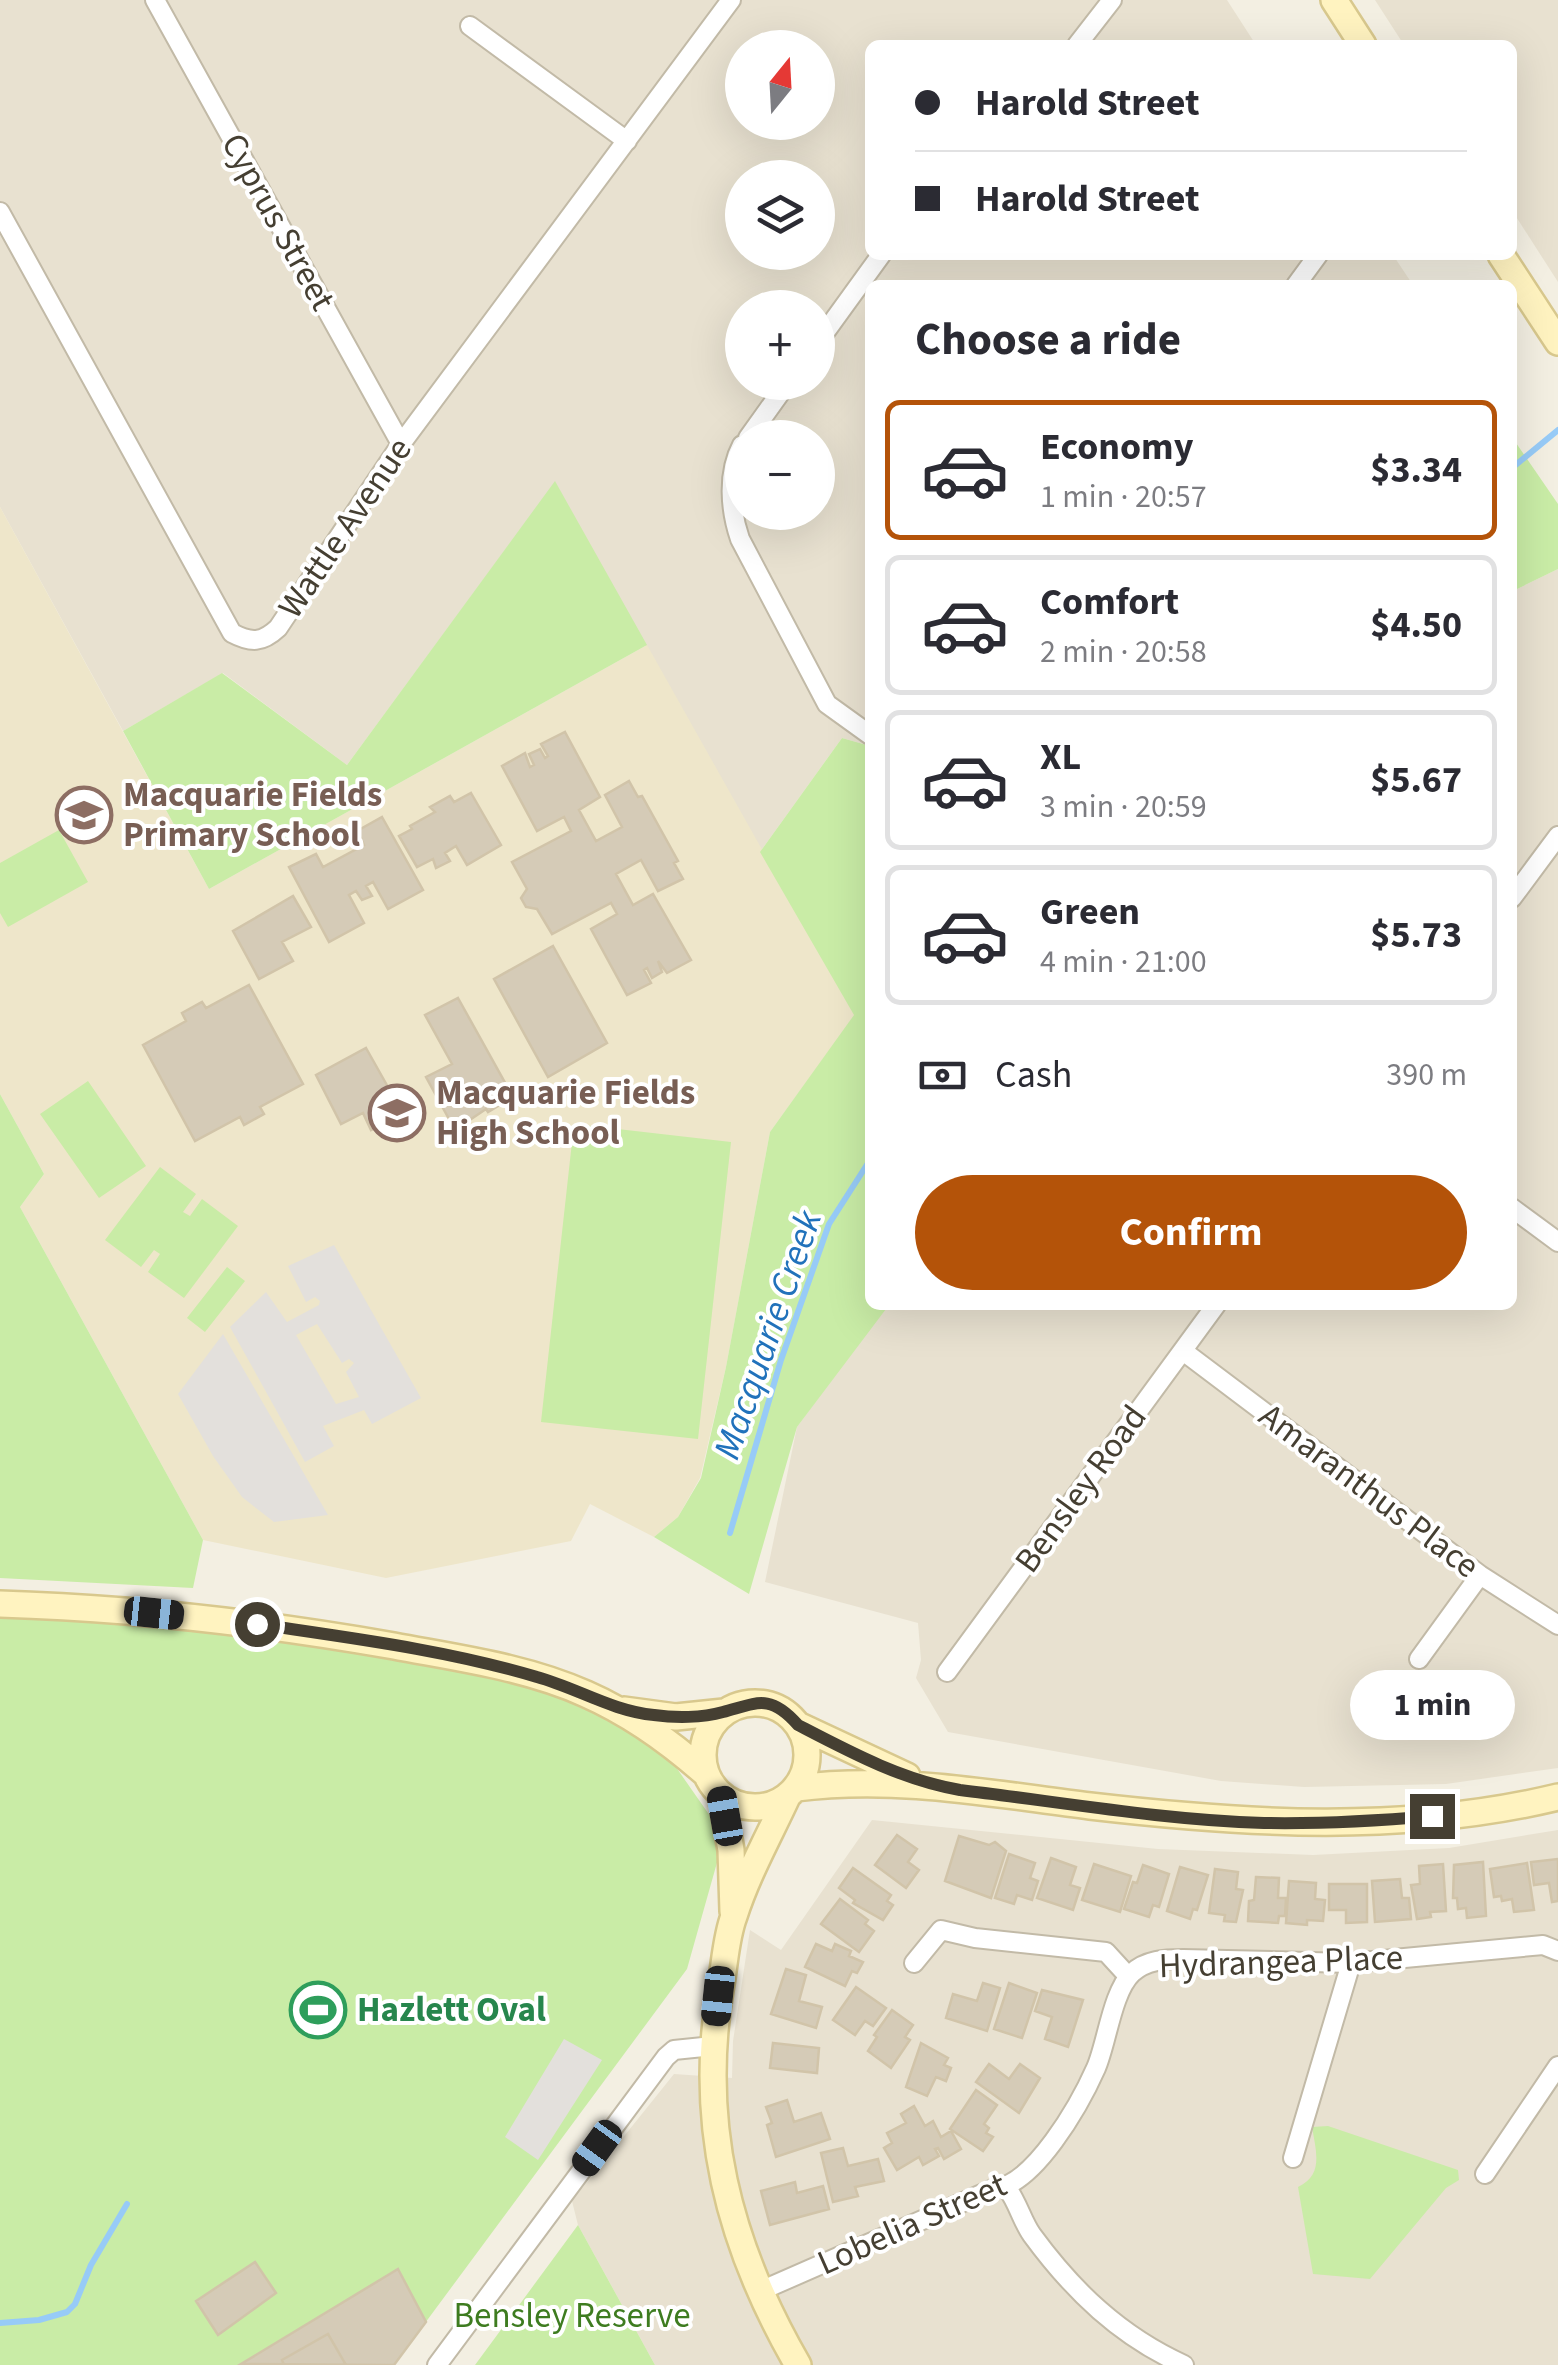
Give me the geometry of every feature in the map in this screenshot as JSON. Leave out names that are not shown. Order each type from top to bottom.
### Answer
[{"type":"main road","points":[[1334,0],[1361,40]]},
{"type":"main road","points":[[1504,260],[1558,342]]},
{"type":"main road","points":[[0,1604],[119,1609],[321,1633],[536,1676],[610,1706],[706,1774],[721,1795],[731,1850],[733,1916],[713,2046],[713,2114],[723,2186],[738,2241],[758,2292],[798,2365]]},
{"type":"main road","points":[[610,1706],[664,1716],[724,1712],[737,1706],[765,1703],[789,1714],[798,1725],[805,1737],[807,1763],[733,1916]]},
{"type":"main road","points":[[706,1774],[702,1760],[707,1734],[724,1712]]},
{"type":"main road","points":[[798,1725],[928,1784]]},
{"type":"main road","points":[[721,1795],[742,1806],[754,1807],[776,1803],[792,1792],[866,1782],[928,1784],[1166,1815],[1262,1823],[1367,1822],[1464,1813],[1558,1797]]},
{"type":"street","name":"Cyprus Street","points":[[155,0],[401,444]]},
{"type":"street","name":"Wattle Avenue","points":[[0,212],[232,634],[254,642],[266,639],[278,628],[401,444],[731,0]]},
{"type":"street","points":[[1081,40],[1112,0]]},
{"type":"street","points":[[470,26],[627,141]]},
{"type":"street","points":[[835,319],[877,260]]},
{"type":"street","points":[[736,530],[827,704],[865,731]]},
{"type":"street","points":[[1517,891],[1558,836]]},
{"type":"street","points":[[1517,1212],[1558,1242]]},
{"type":"street","name":"Bensley Road","points":[[947,1672],[1212,1310]]},
{"type":"street","name":"Amaranthus Place","points":[[1183,1350],[1480,1575],[1558,1625]]},
{"type":"street","points":[[1419,1658],[1480,1575]]},
{"type":"street","name":"Hydrangea Place","points":[[914,1963],[941,1930],[975,1938],[1106,1952],[1128,1976],[1161,1959],[1352,1963],[1543,1945],[1558,1951]]},
{"type":"street","points":[[1294,2158],[1352,1963]]},
{"type":"street","name":"Lobelia Street","points":[[758,2292],[993,2189],[1006,2188],[1054,2144],[1096,2067],[1128,1976]]},
{"type":"street","points":[[437,2365],[666,2056],[674,2050],[713,2046]]},
{"type":"street","points":[[1486,2174],[1558,2066]]},
{"type":"street","points":[[1006,2188],[1030,2232],[1090,2306],[1130,2336],[1184,2365]]},
{"type":"shaded area","points":[[0,0],[1227,0],[1253,40],[865,40],[865,260],[1396,260],[1410,280],[865,280],[865,745],[842,738],[760,852],[555,482],[347,765],[223,673],[123,731],[0,507]]},
{"type":"shaded area","points":[[1375,0],[1558,0],[1558,282],[1517,218],[1517,40],[1401,40]]},
{"type":"shaded area","name":"Macquarie Fields High School","points":[[0,507],[209,889],[647,645],[855,1015],[770,1132],[726,1367],[700,1478],[678,1517],[654,1537],[590,1504],[571,1541],[386,1578],[203,1540],[20,1207],[44,1174],[0,1094]]},
{"type":"shaded area","points":[[1558,569],[1558,1768],[1446,1784],[1304,1787],[1221,1781],[948,1732],[916,1678],[921,1660],[918,1623],[765,1582],[797,1427],[882,1310],[1517,1310],[1517,589]]},
{"type":"shaded area","points":[[334,1245],[421,1398],[372,1424],[364,1410],[323,1426],[334,1446],[305,1462],[230,1327],[266,1292],[287,1322],[319,1305],[315,1297],[306,1302],[288,1266]],"holes":[[[317,1324],[342,1363],[349,1359],[354,1363],[346,1372],[359,1397],[336,1404],[296,1335]]]},
{"type":"shaded area","points":[[223,1334],[328,1515],[274,1522],[242,1497],[213,1456],[178,1394]]},
{"type":"shaded area","points":[[872,1820],[1158,1849],[1313,1855],[1449,1848],[1558,1830],[1558,2365],[655,2365],[578,2225],[572,2201],[674,2074],[732,2078],[733,2041],[750,1930],[781,1950]]},
{"type":"shaded area","points":[[564,2039],[602,2060],[538,2160],[505,2137]]},
{"type":"green space","points":[[1517,444],[1558,504],[1558,569],[1517,589]]},
{"type":"green space","points":[[555,481],[647,645],[209,889],[123,731],[222,673],[347,765]]},
{"type":"green space","points":[[842,738],[865,745],[865,1310],[885,1310],[797,1427],[749,1594],[654,1537],[678,1517],[701,1478],[770,1132],[854,1015],[760,852]]},
{"type":"green space","points":[[59,830],[88,882],[8,927],[0,913],[0,863]]},
{"type":"green space","points":[[88,1081],[146,1166],[99,1198],[40,1114]]},
{"type":"green space","points":[[0,1094],[44,1174],[20,1207],[203,1540],[193,1588],[0,1578]]},
{"type":"green space","points":[[574,1124],[731,1142],[698,1439],[541,1422]]},
{"type":"green space","points":[[160,1167],[196,1194],[183,1212],[190,1216],[202,1199],[238,1226],[184,1298],[148,1272],[160,1254],[154,1250],[141,1267],[105,1240]]},
{"type":"green space","points":[[227,1267],[245,1281],[205,1332],[187,1318]]},
{"type":"green space","points":[[0,1614],[180,1623],[484,1674],[560,1696],[664,1750],[715,1823],[720,1852],[687,1969],[394,2365],[0,2365]]},
{"type":"green space","points":[[1328,2126],[1458,2170],[1459,2180],[1446,2188],[1370,2279],[1313,2274],[1298,2187],[1315,2169],[1312,2127]]},
{"type":"green space","name":"Bensley Reserve","points":[[578,2225],[655,2365],[475,2365]]},
{"type":"building","points":[[565,732],[600,797],[579,810],[596,841],[622,827],[605,795],[629,781],[638,797],[642,796],[678,861],[674,863],[683,879],[658,891],[641,860],[616,874],[633,905],[653,894],[691,960],[667,973],[658,961],[662,972],[652,978],[647,968],[644,970],[651,983],[627,995],[591,929],[617,914],[611,903],[552,934],[537,909],[526,907],[521,898],[527,889],[512,862],[571,831],[564,817],[537,831],[502,766],[525,753],[530,767],[534,765],[529,754],[540,749],[545,758],[548,756],[541,744]]},
{"type":"building","points":[[471,793],[501,845],[467,865],[456,846],[445,853],[450,861],[436,868],[433,859],[417,867],[399,836],[435,812],[430,807],[450,796],[454,802]]},
{"type":"building","points":[[382,817],[423,890],[388,909],[373,882],[366,886],[372,896],[362,900],[356,891],[349,895],[364,923],[329,942],[289,867],[316,854],[323,867],[364,845],[357,831]]},
{"type":"building","points":[[293,896],[311,927],[282,942],[293,961],[259,979],[233,931]]},
{"type":"building","points":[[553,946],[607,1043],[548,1077],[494,979]]},
{"type":"building","points":[[249,985],[303,1084],[260,1107],[264,1114],[244,1125],[240,1117],[195,1141],[143,1045],[186,1021],[182,1013],[202,1002],[206,1008]]},
{"type":"building","points":[[458,998],[513,1097],[455,1130],[426,1077],[452,1064],[425,1015]]},
{"type":"building","points":[[366,1048],[393,1096],[372,1108],[382,1125],[371,1130],[363,1113],[341,1124],[316,1075]]},
{"type":"building","points":[[897,1835],[917,1849],[908,1862],[919,1870],[906,1888],[875,1865]]},
{"type":"building","points":[[959,1836],[989,1845],[995,1842],[1006,1851],[991,1898],[945,1881]]},
{"type":"building","points":[[1009,1854],[1035,1863],[1030,1878],[1038,1881],[1032,1900],[1017,1895],[1014,1904],[995,1898]]},
{"type":"building","points":[[1051,1858],[1076,1867],[1070,1885],[1080,1888],[1073,1910],[1037,1898]]},
{"type":"building","points":[[1558,1859],[1558,1901],[1552,1902],[1549,1883],[1534,1885],[1531,1862]]},
{"type":"building","points":[[1483,1862],[1486,1916],[1467,1918],[1466,1908],[1458,1909],[1457,1898],[1453,1898],[1454,1865]]},
{"type":"building","points":[[1527,1863],[1534,1910],[1514,1912],[1512,1899],[1502,1901],[1501,1896],[1494,1897],[1490,1869]]},
{"type":"building","points":[[1094,1864],[1131,1876],[1120,1912],[1082,1900]]},
{"type":"building","points":[[1443,1864],[1446,1911],[1430,1912],[1431,1917],[1417,1919],[1411,1885],[1420,1884],[1419,1866]]},
{"type":"building","points":[[1143,1865],[1169,1874],[1159,1907],[1153,1905],[1149,1917],[1124,1909]]},
{"type":"building","points":[[1180,1867],[1208,1875],[1197,1910],[1193,1909],[1190,1919],[1167,1911]]},
{"type":"building","points":[[853,1868],[891,1895],[887,1901],[893,1905],[883,1920],[853,1903],[855,1900],[839,1888]]},
{"type":"building","points":[[1215,1869],[1238,1872],[1236,1889],[1243,1890],[1236,1922],[1224,1921],[1225,1915],[1209,1913]]},
{"type":"building","points":[[1256,1877],[1279,1878],[1278,1898],[1286,1898],[1285,1916],[1279,1916],[1278,1923],[1248,1921]]},
{"type":"building","points":[[1400,1879],[1402,1898],[1409,1898],[1411,1919],[1375,1922],[1372,1881]]},
{"type":"building","points":[[1289,1881],[1316,1883],[1315,1899],[1325,1900],[1323,1921],[1307,1920],[1307,1925],[1286,1923]]},
{"type":"building","points":[[1329,1884],[1367,1884],[1367,1922],[1346,1923],[1346,1910],[1329,1910]]},
{"type":"building","points":[[840,1899],[868,1920],[865,1924],[874,1931],[859,1952],[821,1924]]},
{"type":"building","points":[[816,1944],[832,1951],[835,1944],[863,1962],[857,1973],[852,1971],[845,1986],[805,1967]]},
{"type":"building","points":[[786,1969],[806,1975],[799,2001],[822,2007],[816,2028],[771,2014]]},
{"type":"building","points":[[983,1983],[1000,1988],[987,2031],[946,2018],[953,1994],[977,2001]]},
{"type":"building","points":[[1009,1983],[1037,1993],[1022,2038],[994,2029]]},
{"type":"building","points":[[856,1987],[886,2008],[873,2026],[865,2021],[855,2035],[833,2020]]},
{"type":"building","points":[[1042,1990],[1083,2000],[1068,2047],[1045,2039],[1052,2017],[1035,2011]]},
{"type":"building","points":[[892,2010],[913,2025],[905,2037],[910,2040],[891,2068],[868,2051]]},
{"type":"building","points":[[773,2043],[819,2048],[817,2073],[770,2068]]},
{"type":"building","points":[[921,2043],[948,2058],[944,2065],[951,2068],[946,2081],[936,2077],[927,2096],[906,2087]]},
{"type":"building","points":[[989,2064],[1009,2079],[1020,2064],[1040,2078],[1019,2113],[976,2082]]},
{"type":"building","points":[[976,2090],[997,2105],[984,2124],[989,2128],[986,2133],[993,2137],[983,2151],[950,2129]]},
{"type":"building","points":[[787,2100],[794,2122],[821,2113],[830,2139],[776,2157],[766,2107]]},
{"type":"building","points":[[914,2106],[925,2126],[933,2121],[941,2137],[951,2131],[961,2149],[944,2159],[938,2148],[935,2149],[939,2156],[923,2165],[919,2157],[897,2170],[884,2148],[892,2143],[887,2133],[906,2123],[901,2114]]},
{"type":"building","points":[[843,2148],[848,2166],[878,2159],[884,2181],[855,2187],[858,2196],[833,2202],[821,2153]]},
{"type":"building","points":[[795,2182],[797,2193],[823,2186],[829,2209],[770,2225],[761,2191]]},
{"type":"building","points":[[255,2262],[276,2293],[218,2335],[196,2301]]},
{"type":"building","points":[[398,2269],[426,2322],[394,2365],[241,2364]]},
{"type":"building","points":[[328,2334],[346,2365],[284,2365],[282,2360]]},
{"type":"waterway","name":"Macquarie Creek","points":[[1517,464],[1558,430]]},
{"type":"waterway","name":"Macquarie Creek","points":[[730,1533],[781,1360],[829,1224],[865,1168]]},
{"type":"waterway","name":"Macquarie Creek","points":[[0,2323],[39,2320],[67,2312],[75,2304],[91,2265],[127,2204]]},
{"type":"place","name":"Macquarie Fields Primary School","points":[[84,815]]},
{"type":"place","name":"Macquarie Fields High School","points":[[397,1113]]},
{"type":"place","name":"Hazlett Oval","points":[[318,2010]]},
{"type":"route","points":[[257,1624],[439,1654],[536,1676],[632,1712],[700,1715],[724,1712],[751,1702],[765,1703],[789,1714],[798,1725],[878,1764],[928,1784],[960,1790],[1262,1823],[1367,1822],[1432,1816]]}]
